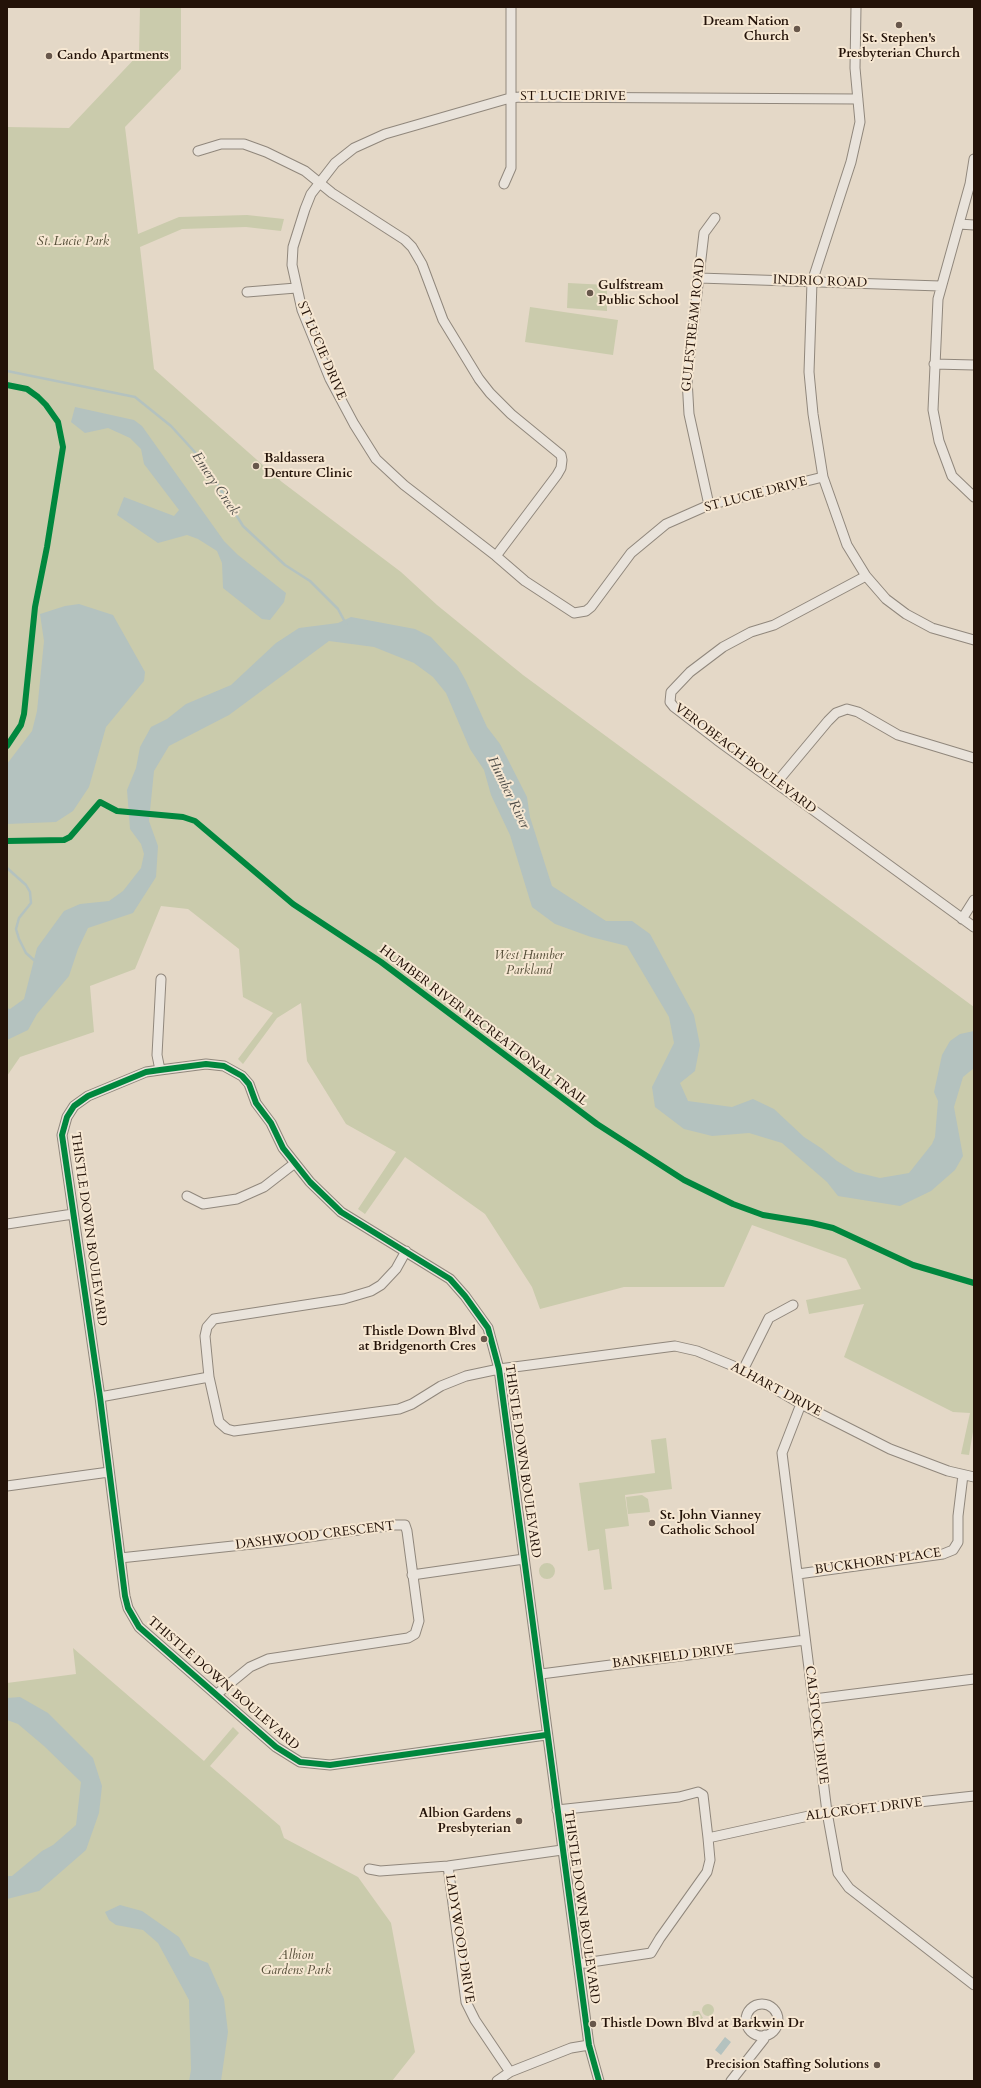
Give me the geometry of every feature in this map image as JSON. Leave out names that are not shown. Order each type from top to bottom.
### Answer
[{"type":"street","points":[[504,184],[511,168],[510,98],[512,7]]},
{"type":"street","points":[[856,7],[855,68],[860,122],[851,162],[812,282],[809,372],[812,414],[823,477],[847,545],[866,576],[886,599],[906,614],[932,628],[974,640]]},
{"type":"street","name":"ST LUCIE DRIVE","points":[[823,477],[710,505],[666,524],[641,543],[624,562],[598,599],[586,611],[574,613],[525,581],[496,556],[404,485],[376,459],[354,424],[330,379],[302,310],[292,265],[295,236],[307,201],[335,163],[364,142],[384,134],[510,98],[520,97],[858,99]]},
{"type":"street","points":[[198,151],[221,144],[244,144],[266,152],[305,172],[320,184],[405,240],[412,247],[422,264],[443,320],[490,393],[511,414],[561,454],[561,468],[557,475],[496,556]]},
{"type":"street","points":[[974,159],[970,184],[940,286],[938,298],[933,410],[939,441],[952,476],[969,494],[974,497]]},
{"type":"street","name":"GULFSTREAM ROAD","points":[[710,505],[688,406],[689,357],[704,233],[715,218]]},
{"type":"street","points":[[959,224],[974,225]]},
{"type":"street","name":"INDRIO ROAD","points":[[699,278],[940,286]]},
{"type":"street","points":[[247,292],[296,288]]},
{"type":"street","points":[[934,364],[974,365]]},
{"type":"street","name":"VEROBEACH BOULEVARD","points":[[866,576],[774,625],[751,632],[723,647],[690,672],[670,696],[670,702],[674,707],[974,927]]},
{"type":"street","points":[[777,782],[828,721],[836,713],[847,709],[864,716],[898,735],[974,758]]},
{"type":"street","points":[[962,919],[974,900]]},
{"type":"street","points":[[160,1070],[157,1055],[161,979]]},
{"type":"street","name":"THISTLE DOWN BOULEVARD","points":[[546,1734],[330,1765],[314,1765],[294,1760],[276,1747],[140,1627],[128,1608],[120,1558],[100,1397],[62,1135],[67,1117],[74,1106],[101,1089],[146,1072],[206,1064],[224,1066],[242,1076],[249,1084],[256,1103],[271,1123],[283,1148],[310,1182],[341,1212],[450,1279],[465,1296],[488,1328],[499,1369],[541,1674],[546,1734],[588,2044],[599,2081]]},
{"type":"street","points":[[187,1196],[203,1204],[237,1200],[264,1187],[295,1163]]},
{"type":"street","points":[[7,1224],[73,1214]]},
{"type":"street","name":"ALHART DRIVE","points":[[406,1251],[392,1273],[371,1291],[344,1299],[214,1319],[207,1327],[205,1336],[210,1377],[219,1422],[227,1430],[234,1431],[399,1410],[453,1380],[499,1369],[675,1346],[692,1350],[743,1370],[801,1404],[890,1449],[963,1475],[974,1477]]},
{"type":"street","points":[[743,1370],[770,1318],[793,1305]]},
{"type":"street","points":[[100,1397],[210,1377]]},
{"type":"street","name":"CALSTOCK DRIVE","points":[[801,1404],[782,1453],[827,1812],[836,1868],[846,1884],[974,1985]]},
{"type":"street","points":[[7,1486],[109,1472]]},
{"type":"street","name":"BUCKHORN PLACE","points":[[798,1574],[943,1554],[953,1550],[958,1542],[958,1516],[963,1475]]},
{"type":"street","name":"DASHWOOD CRESCENT","points":[[120,1558],[280,1541],[394,1524],[404,1525],[407,1531],[419,1621],[415,1634],[408,1638],[268,1659],[250,1667],[217,1694]]},
{"type":"street","points":[[412,1575],[524,1559]]},
{"type":"street","name":"BANKFIELD DRIVE","points":[[541,1674],[805,1640]]},
{"type":"street","points":[[814,1699],[974,1679]]},
{"type":"street","points":[[557,1810],[680,1797],[698,1792],[703,1795],[710,1860],[707,1872],[651,1953],[578,1964]]},
{"type":"street","name":"ALLCROFT DRIVE","points":[[708,1838],[827,1812],[974,1796]]},
{"type":"street","points":[[369,1869],[380,1871],[448,1866],[562,1850]]},
{"type":"street","name":"LADYWOOD DRIVE","points":[[448,1866],[466,2002],[475,2020],[510,2072]]},
{"type":"street","points":[[731,2081],[764,2039],[765,2035]]},
{"type":"street","points":[[497,2081],[510,2072],[571,2048],[588,2044]]},
{"type":"green space","name":"West Humber Parkland","points":[[140,7],[181,7],[181,69],[125,127],[138,234],[179,217],[247,215],[284,219],[281,231],[246,227],[182,229],[140,247],[154,369],[282,482],[401,572],[437,605],[523,675],[974,1007],[974,1426],[969,1455],[961,1454],[970,1413],[953,1412],[844,1357],[864,1304],[809,1314],[806,1300],[861,1289],[846,1259],[752,1225],[724,1287],[624,1287],[540,1309],[532,1287],[485,1214],[405,1157],[365,1214],[358,1209],[396,1152],[346,1124],[307,1061],[301,1003],[277,1018],[243,1064],[238,1059],[273,1013],[243,997],[239,949],[188,909],[161,906],[135,969],[90,986],[94,1032],[20,1057],[7,1076],[7,127],[69,128],[139,54]]},
{"type":"green space","points":[[568,283],[607,285],[607,311],[567,308]]},
{"type":"green space","points":[[530,307],[618,320],[613,355],[525,342]]},
{"type":"green space","points":[[666,1438],[672,1489],[625,1495],[629,1526],[605,1529],[612,1589],[604,1590],[599,1549],[588,1551],[579,1483],[655,1473],[651,1440]]},
{"type":"green space","points":[[642,1495],[648,1499],[650,1512],[628,1514],[626,1497]]},
{"type":"green space","points":[[547,1563],[554,1568],[555,1571],[550,1578],[547,1579],[540,1574],[539,1571],[544,1564]]},
{"type":"green space","name":"Albion Gardens Park","points":[[73,1648],[204,1761],[233,1727],[239,1733],[210,1766],[280,1826],[284,1838],[358,1877],[391,1923],[415,2052],[392,2081],[7,2081],[7,1683],[76,1674]]},
{"type":"green space","points":[[706,2004],[710,2004],[714,2010],[710,2016],[706,2016],[702,2012],[702,2008]]},
{"type":"green space","points":[[693,2011],[699,2011],[703,2018],[693,2023],[691,2022]]},
{"type":"water","points":[[75,407],[134,420],[142,426],[224,541],[238,555],[286,593],[284,602],[270,620],[262,619],[223,588],[222,563],[217,551],[198,539],[187,535],[158,543],[117,515],[124,497],[174,516],[179,510],[144,464],[141,449],[130,438],[108,428],[85,433],[71,422]]},
{"type":"water","points":[[79,604],[113,615],[145,672],[144,681],[106,727],[89,787],[73,811],[56,822],[7,824],[7,764],[32,731],[37,711],[44,641],[40,614],[65,606]]},
{"type":"water","name":"Humber River","points":[[351,617],[415,629],[431,637],[457,665],[487,727],[500,744],[527,797],[530,817],[552,886],[606,921],[632,921],[650,934],[694,1015],[700,1045],[695,1071],[680,1083],[688,1101],[732,1107],[753,1099],[774,1109],[804,1137],[855,1172],[880,1178],[909,1173],[932,1144],[935,1137],[938,1101],[934,1092],[942,1055],[950,1041],[960,1034],[974,1031],[974,1068],[963,1077],[954,1107],[963,1156],[955,1170],[931,1191],[900,1206],[838,1196],[827,1182],[782,1143],[749,1133],[712,1136],[684,1129],[655,1107],[652,1087],[674,1043],[669,1017],[627,946],[591,937],[555,924],[532,907],[510,835],[491,795],[484,770],[470,749],[446,693],[433,677],[414,663],[374,647],[329,641],[229,715],[169,746],[154,771],[149,821],[158,846],[156,877],[133,913],[88,928],[78,949],[69,976],[37,1014],[28,1030],[7,1040],[7,1008],[10,1009],[24,999],[37,948],[64,911],[80,904],[109,901],[123,891],[141,868],[144,854],[141,844],[130,829],[127,790],[136,768],[140,747],[151,727],[167,719],[186,704],[231,685],[276,643],[299,628],[338,623]]},
{"type":"water","points":[[20,1697],[48,1713],[93,1758],[102,1786],[99,1813],[86,1850],[39,1891],[7,1899],[7,1876],[12,1876],[42,1851],[53,1845],[76,1825],[81,1782],[44,1746],[18,1724],[7,1720],[7,1698]]},
{"type":"water","points":[[120,1905],[142,1911],[179,1937],[190,1956],[208,1963],[224,1999],[228,2032],[221,2081],[189,2081],[191,2070],[189,2000],[158,1943],[143,1930],[116,1925],[109,1920],[105,1912]]},
{"type":"water","points":[[725,2037],[731,2042],[721,2055],[715,2050]]},
{"type":"waterway","name":"Emery Creek","points":[[7,371],[135,397],[171,426],[203,461],[243,526],[285,565],[310,581],[338,609],[346,624]]},
{"type":"waterway","points":[[7,868],[26,885],[30,892],[31,903],[19,918],[16,929],[26,953],[35,961]]},
{"type":"cycle path","points":[[7,385],[27,389],[46,405],[58,422],[63,447],[47,547],[35,607],[24,714],[21,725],[7,746]]},
{"type":"cycle path","name":"HUMBER RIVER RECREATIONAL TRAIL","points":[[7,841],[64,840],[70,837],[100,802],[117,811],[183,817],[195,821],[293,904],[381,962],[597,1124],[684,1180],[733,1204],[763,1215],[833,1228],[913,1265],[974,1283]]},
{"type":"cycle path","points":[[546,1735],[330,1765],[300,1762],[276,1747],[139,1627],[128,1608],[125,1596],[100,1397],[62,1135],[67,1117],[74,1106],[88,1096],[146,1072],[206,1064],[224,1066],[242,1076],[249,1084],[256,1103],[271,1123],[283,1148],[310,1182],[341,1212],[450,1279],[465,1296],[488,1328],[499,1369],[589,2045],[599,2081]]},
{"type":"place","name":"St. Stephen's Presbyterian Church","points":[[899,25]]},
{"type":"place","name":"Dream Nation Church","points":[[797,29]]},
{"type":"place","name":"Cando Apartments","points":[[49,56]]},
{"type":"place","name":"Gulfstream Public School","points":[[590,293]]},
{"type":"place","name":"Baldassera Denture Clinic","points":[[256,466]]},
{"type":"place","name":"Thistle Down Blvd at Bridgenorth Cres","points":[[484,1339]]},
{"type":"place","name":"St. John Vianney Catholic School","points":[[652,1523]]},
{"type":"place","name":"Albion Gardens Presbyterian","points":[[519,1821]]},
{"type":"place","name":"Thistle Down Blvd at Barkwin Dr","points":[[593,2024]]},
{"type":"place","name":"Precision Staffing Solutions","points":[[877,2065]]},
{"type":"park label","name":"St. Lucie Park","points":[[73,242]]}]
